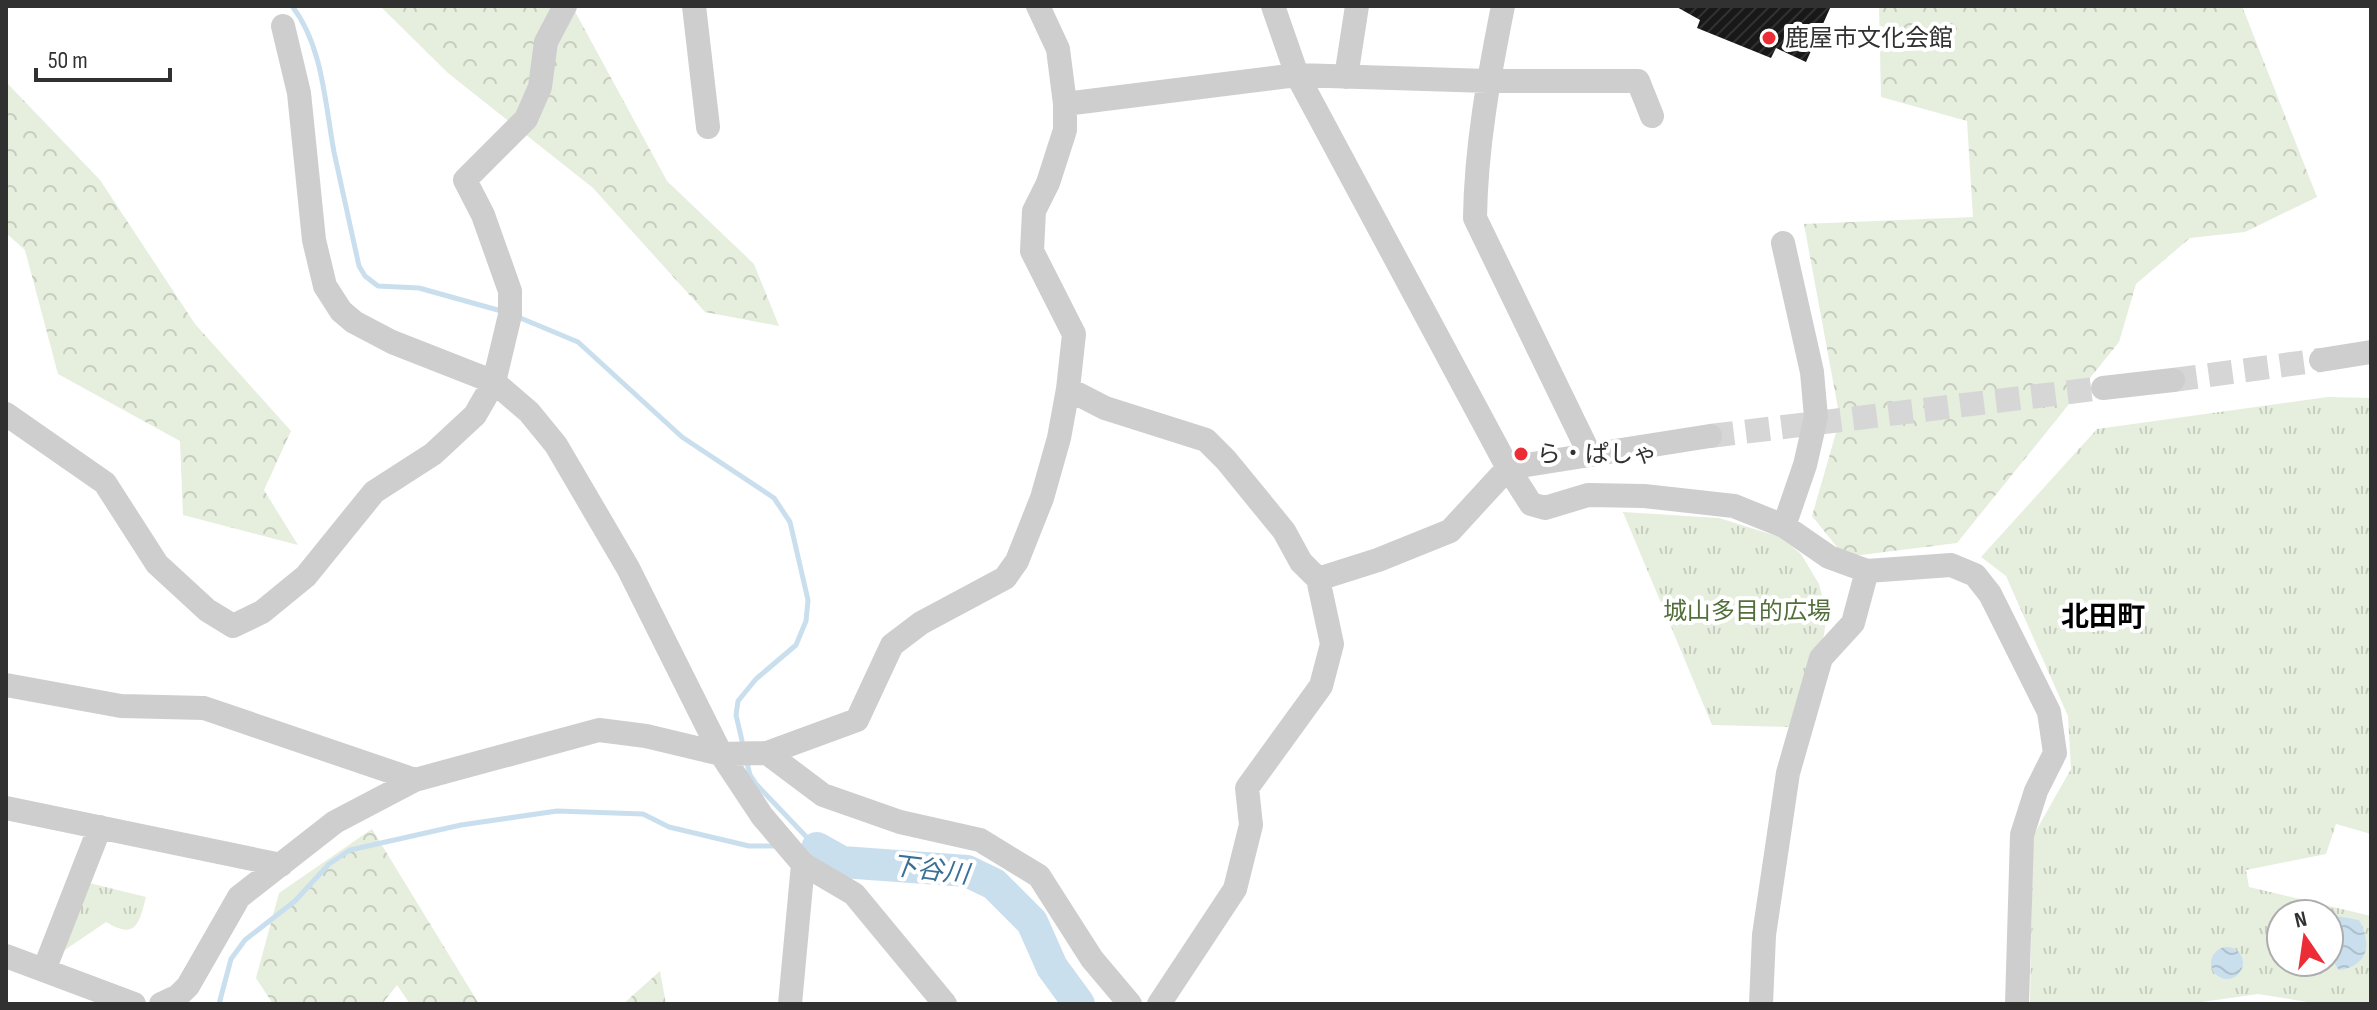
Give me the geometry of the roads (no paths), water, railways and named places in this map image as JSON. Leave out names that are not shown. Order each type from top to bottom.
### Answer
[{"type":"street","points":[[6,414],[105,483],[157,564],[207,610],[233,626],[262,612],[306,576],[374,492],[433,454],[475,415],[494,382],[510,315],[510,291],[483,215],[465,180],[526,119],[540,87],[546,42],[565,6]]},
{"type":"street","points":[[694,6],[708,127]]},
{"type":"street","points":[[161,1004],[178,996],[188,986],[239,897],[335,822],[415,780],[599,730],[646,736],[721,754],[767,753],[857,720],[892,645],[921,623],[1005,578],[1017,561],[1042,498],[1059,438],[1074,334],[1032,251],[1034,211],[1048,183],[1065,130],[1058,49],[1038,6]]},
{"type":"street","points":[[1273,6],[1297,75],[1508,468],[1531,504],[1545,508],[1588,495],[1644,496],[1734,506],[1784,526],[1829,557],[1867,571],[1951,565],[1975,575],[1990,594],[2049,712],[2055,753],[2036,791],[2022,835],[2017,1004]]},
{"type":"street","points":[[1346,77],[1357,6]]},
{"type":"street","points":[[1503,6],[1488,81],[1475,218],[1590,455]]},
{"type":"street","points":[[283,26],[299,93],[314,240],[325,286],[341,311],[354,322],[392,342],[494,382],[529,412],[556,445],[628,568],[721,754],[762,816],[803,864],[854,894],[945,1004]]},
{"type":"street","points":[[1065,104],[1297,75],[1488,81],[1638,81],[1652,116]]},
{"type":"street","points":[[1783,243],[1812,372],[1816,417],[1805,465],[1784,526]]},
{"type":"street","points":[[2321,360],[2371,352]]},
{"type":"street","points":[[2103,388],[2173,380]]},
{"type":"street","points":[[1068,389],[1105,408],[1206,440],[1265,507],[1284,531],[1301,562],[1318,579],[1332,644],[1321,686],[1247,788],[1251,825],[1235,889],[1159,1004]]},
{"type":"street","points":[[1318,579],[1378,560],[1450,531],[1508,468],[1710,436]]},
{"type":"street","points":[[1761,1004],[1764,935],[1788,773],[1821,658],[1853,623],[1867,571]]},
{"type":"street","points":[[6,685],[121,706],[204,708],[415,780]]},
{"type":"street","points":[[767,753],[823,795],[900,822],[980,840],[1039,876],[1092,959],[1130,1004]]},
{"type":"street","points":[[6,808],[281,865]]},
{"type":"street","points":[[44,970],[100,827]]},
{"type":"street","points":[[790,1004],[803,864]]},
{"type":"street","points":[[6,956],[134,1004]]},
{"type":"water","points":[[2345,918],[2359,920],[2366,937],[2362,958],[2345,969]]},
{"type":"water","points":[[2227,947],[2238,952],[2243,963],[2238,974],[2227,979],[2216,974],[2211,963],[2216,952]]},
{"type":"waterway","points":[[292,6],[317,57],[334,152],[359,266],[365,276],[378,286],[419,288],[505,312]]},
{"type":"waterway","points":[[518,317],[578,342],[682,437],[774,498],[790,522],[808,600],[806,621],[796,645],[756,679],[738,701],[736,715],[743,745]]},
{"type":"waterway","points":[[746,759],[756,784],[817,848]]},
{"type":"waterway","points":[[219,1004],[231,959],[245,940],[295,901],[329,864],[350,850],[461,825],[557,811],[643,814],[669,827],[749,846],[779,846]]},
{"type":"waterway","name":"下谷川","points":[[817,848],[842,862],[967,871],[994,884],[1032,922],[1052,967],[1079,1004]]},
{"type":"tunnel","points":[[2173,380],[2321,360]]},
{"type":"tunnel","points":[[1710,436],[2103,388]]},
{"type":"place","name":"鹿屋市文化会館","points":[[1769,38]]},
{"type":"place","name":"ら・ぱしゃ","points":[[1521,454]]},
{"type":"district","name":"北田町","points":[[2103,617]]},
{"type":"park label","name":"城山多目的広場","points":[[1747,611]]}]
